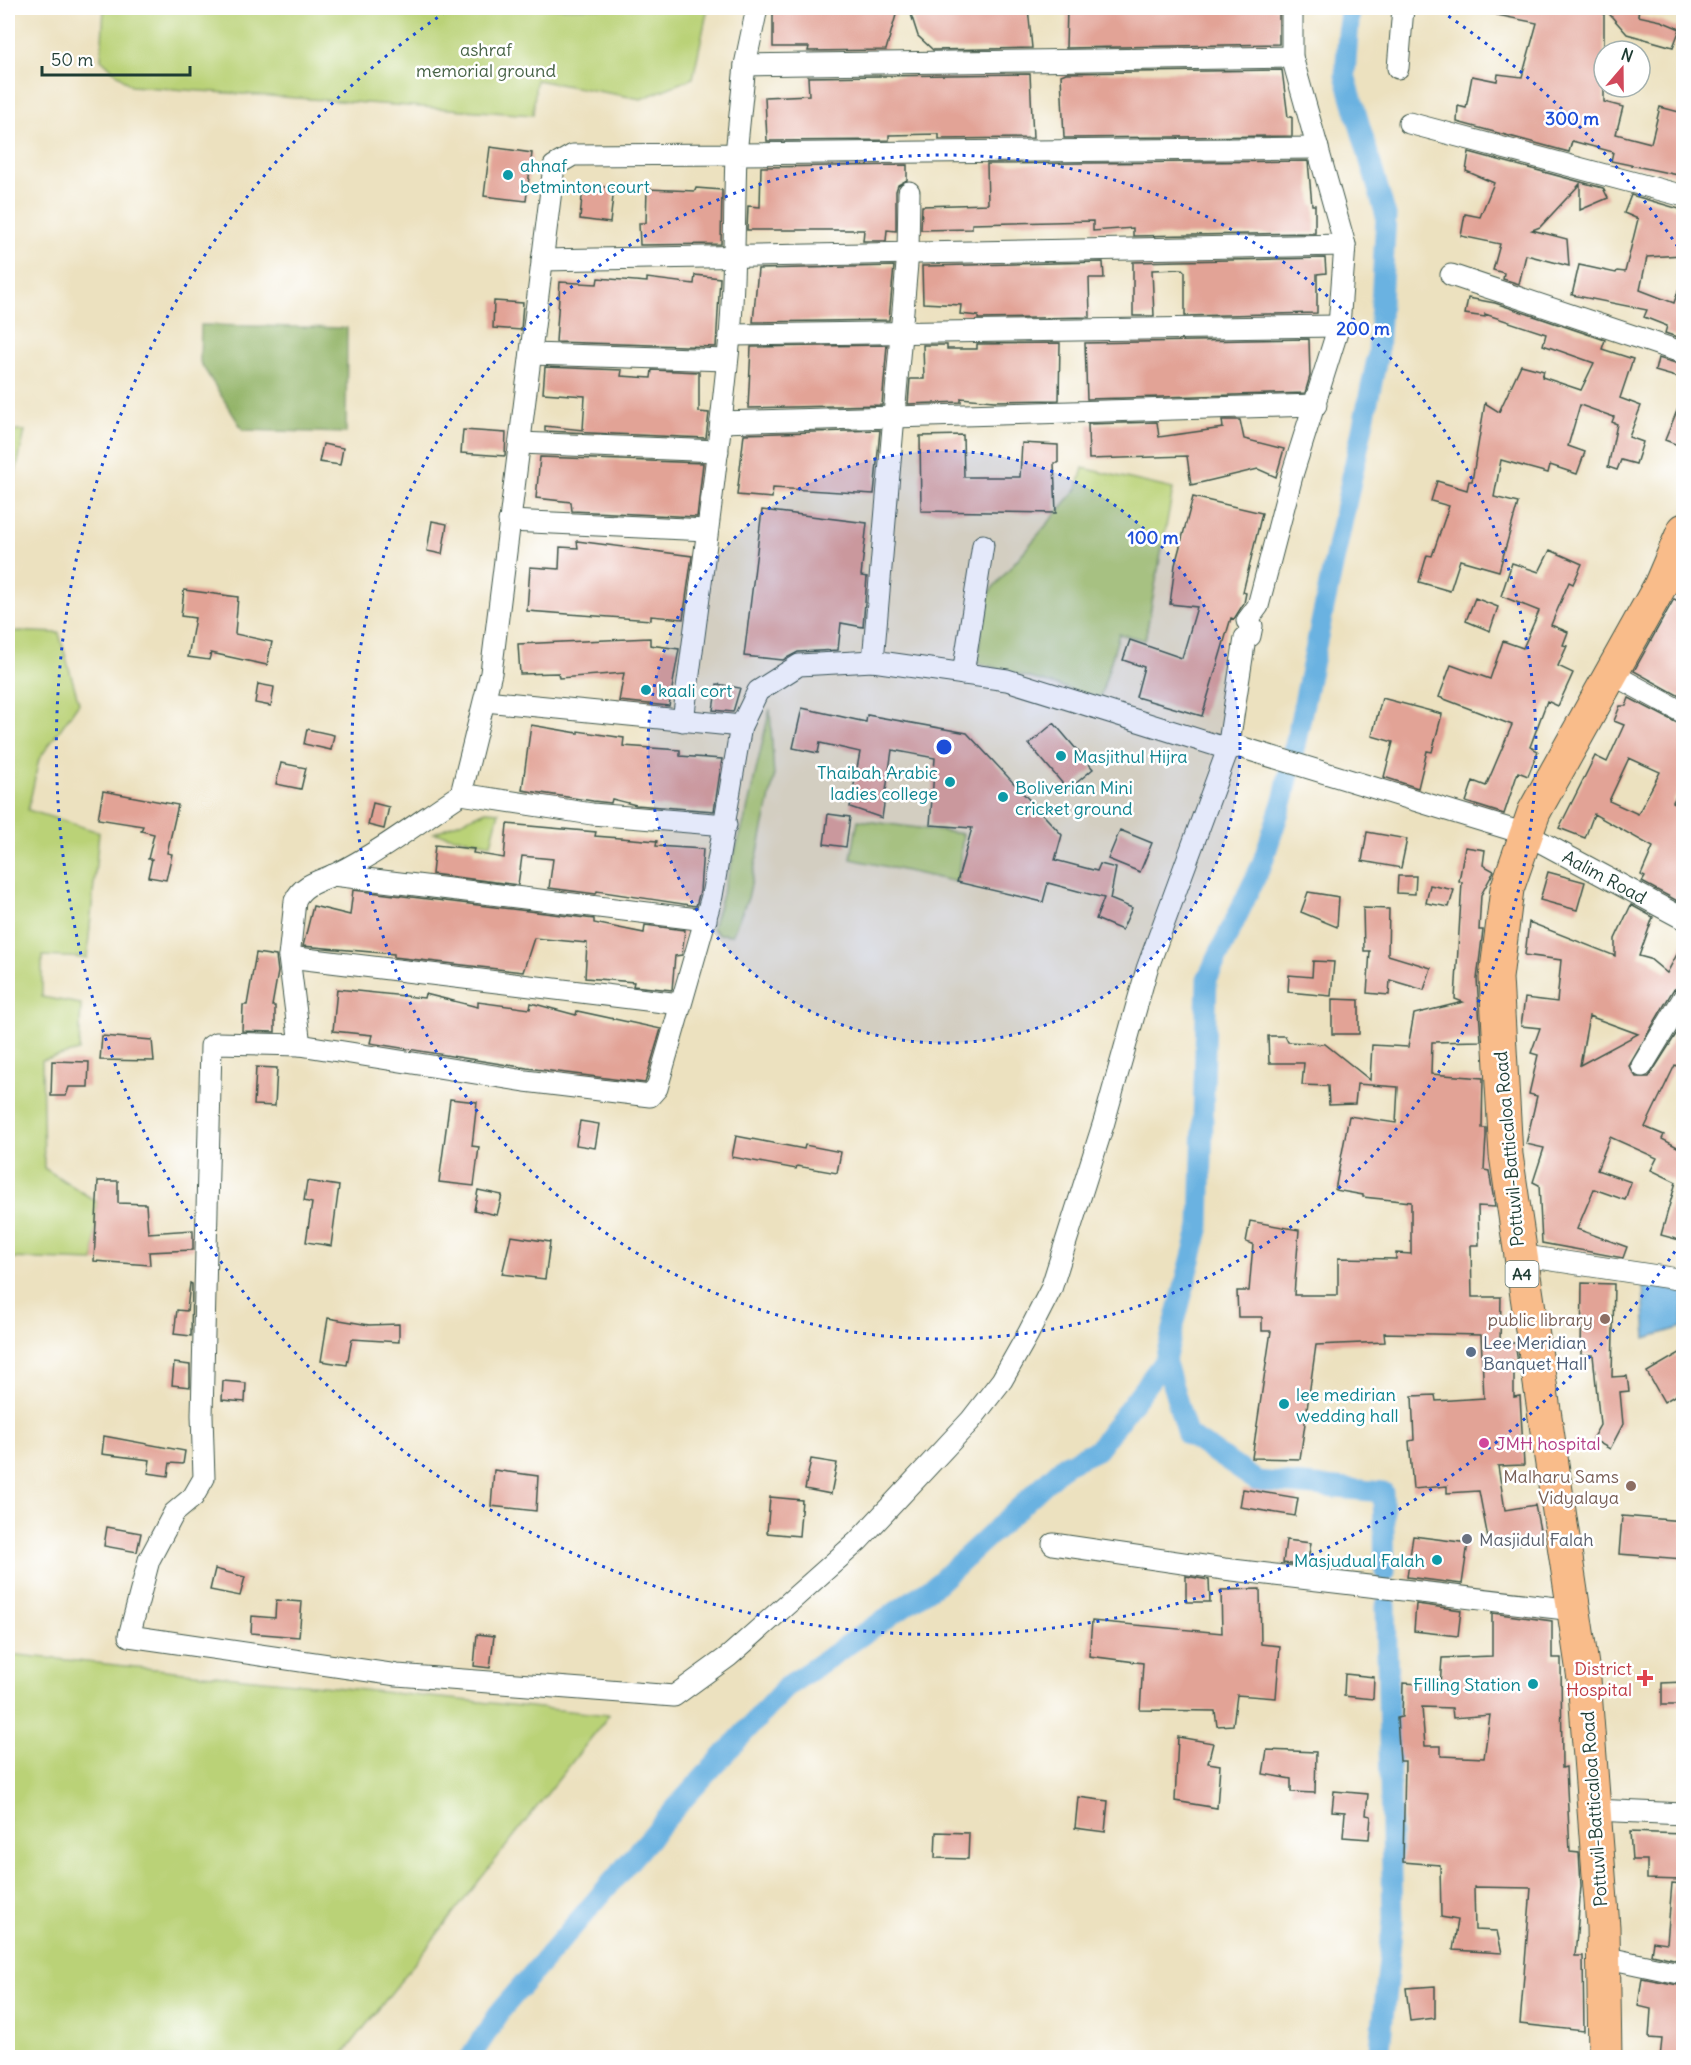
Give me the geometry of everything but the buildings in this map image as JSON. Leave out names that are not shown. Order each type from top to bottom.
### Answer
[{"type":"highway","name":"Pottuvil-Batticaloa Road","points":[[1605,2058],[1604,1957],[1584,1679],[1519,1255],[1506,1155],[1496,978],[1507,889],[1534,812],[1660,586],[1683,530]]},
{"type":"street","points":[[683,721],[722,422],[735,255],[736,154],[745,65],[757,8]]},
{"type":"street","points":[[1292,8],[1292,57],[1318,148],[1345,245],[1339,326],[1316,405],[1293,472],[1258,606],[1247,621],[1252,626],[1250,636],[1245,638],[1234,748],[1147,969],[1104,1122],[1051,1289],[1002,1380],[971,1420],[858,1541],[729,1656],[674,1696],[397,1675],[129,1636],[149,1560],[174,1513],[193,1497],[204,1478],[202,1415],[210,1046],[216,1043],[300,1045],[289,957],[295,901],[298,893],[308,885],[333,875],[376,851],[461,794],[491,673],[554,166],[573,155],[1318,148]]},
{"type":"street","points":[[1398,68],[1402,8]]},
{"type":"street","points":[[745,65],[1039,63],[1292,57]]},
{"type":"street","points":[[1409,123],[1683,196]]},
{"type":"street","points":[[873,661],[908,252],[909,192]]},
{"type":"street","points":[[542,260],[1345,245]]},
{"type":"street","points":[[1451,275],[1683,353]]},
{"type":"street","points":[[730,335],[1339,326]]},
{"type":"street","points":[[531,354],[727,360]]},
{"type":"street","points":[[722,422],[1316,405]]},
{"type":"street","points":[[520,443],[718,451]]},
{"type":"street","points":[[509,521],[707,530]]},
{"type":"street","points":[[963,674],[983,545]]},
{"type":"street","name":"Aalim Road","points":[[300,1045],[525,1081],[650,1096],[657,1088],[706,920],[726,825],[741,726],[758,691],[798,666],[873,661],[1007,680],[1526,834],[1683,919]]},
{"type":"street","points":[[1612,674],[1683,714]]},
{"type":"street","points":[[485,701],[741,726]]},
{"type":"street","points":[[461,794],[592,814],[726,825]]},
{"type":"street","points":[[333,875],[706,920]]},
{"type":"street","points":[[289,957],[680,1004]]},
{"type":"street","points":[[1642,1066],[1683,997]]},
{"type":"street","points":[[1519,1255],[1683,1280]]},
{"type":"street","points":[[1053,1544],[1224,1569],[1574,1610]]},
{"type":"street","points":[[1594,1810],[1683,1814]]},
{"type":"street","points":[[1604,1957],[1683,1974]]},
{"type":"green space","name":"ashraf memorial ground","points":[[104,8],[708,8],[693,78],[641,99],[536,80],[533,115],[131,86],[101,59]]},
{"type":"green space","points":[[201,325],[347,328],[346,433],[243,430],[200,362]]},
{"type":"green space","points":[[8,431],[25,431],[8,507]]},
{"type":"green space","points":[[1083,468],[1173,489],[1145,640],[1119,634],[1100,698],[978,663],[982,610],[992,589],[1077,489]]},
{"type":"green space","points":[[8,631],[59,633],[79,703],[39,759],[28,810],[99,832],[87,958],[42,956],[42,997],[81,1004],[79,1051],[42,1060],[44,1168],[97,1202],[94,1261],[8,1258]]},
{"type":"green space","points":[[770,709],[774,778],[748,898],[732,935],[718,934],[712,928],[746,815]]},
{"type":"green space","points":[[486,811],[499,812],[491,844],[434,833]]},
{"type":"green space","points":[[858,820],[963,834],[957,882],[851,859]]},
{"type":"green space","points":[[8,1654],[609,1715],[341,2057],[8,2057]]},
{"type":"water","points":[[1643,1285],[1683,1291],[1683,1327],[1646,1338]]},
{"type":"waterway","points":[[470,2058],[502,2009],[679,1804],[786,1687],[938,1583],[1065,1465],[1097,1450],[1165,1360],[1200,1226],[1207,979],[1262,864],[1284,797],[1378,354],[1386,216],[1345,75],[1350,8]]},
{"type":"waterway","points":[[1165,1360],[1187,1434],[1257,1481],[1383,1492],[1385,1572]]},
{"type":"waterway","points":[[1379,2058],[1393,1921],[1386,1605]]},
{"type":"place","name":"ahnaf betminton court","points":[[508,175]]},
{"type":"place","name":"kaali cort","points":[[646,690]]},
{"type":"place","name":"Masjithul Hijra","points":[[1061,756]]},
{"type":"place","name":"Thaibah Arabic ladies college","points":[[950,782]]},
{"type":"place","name":"Boliverian Mini cricket ground","points":[[1003,797]]},
{"type":"place","name":"public library","points":[[1605,1319]]},
{"type":"place","name":"Lee Meridian Banquet Hall","points":[[1471,1352]]},
{"type":"place","name":"lee medirian wedding hall","points":[[1284,1404]]},
{"type":"place","name":"JMH hospital","points":[[1484,1443]]},
{"type":"place","name":"Malharu Sams Vidyalaya","points":[[1631,1486]]},
{"type":"place","name":"Masjidul Falah","points":[[1467,1539]]},
{"type":"place","name":"Masjudual Falah","points":[[1437,1560]]},
{"type":"place","name":"District Hospital","points":[[1645,1678]]},
{"type":"place","name":"Filling Station","points":[[1533,1684]]}]
